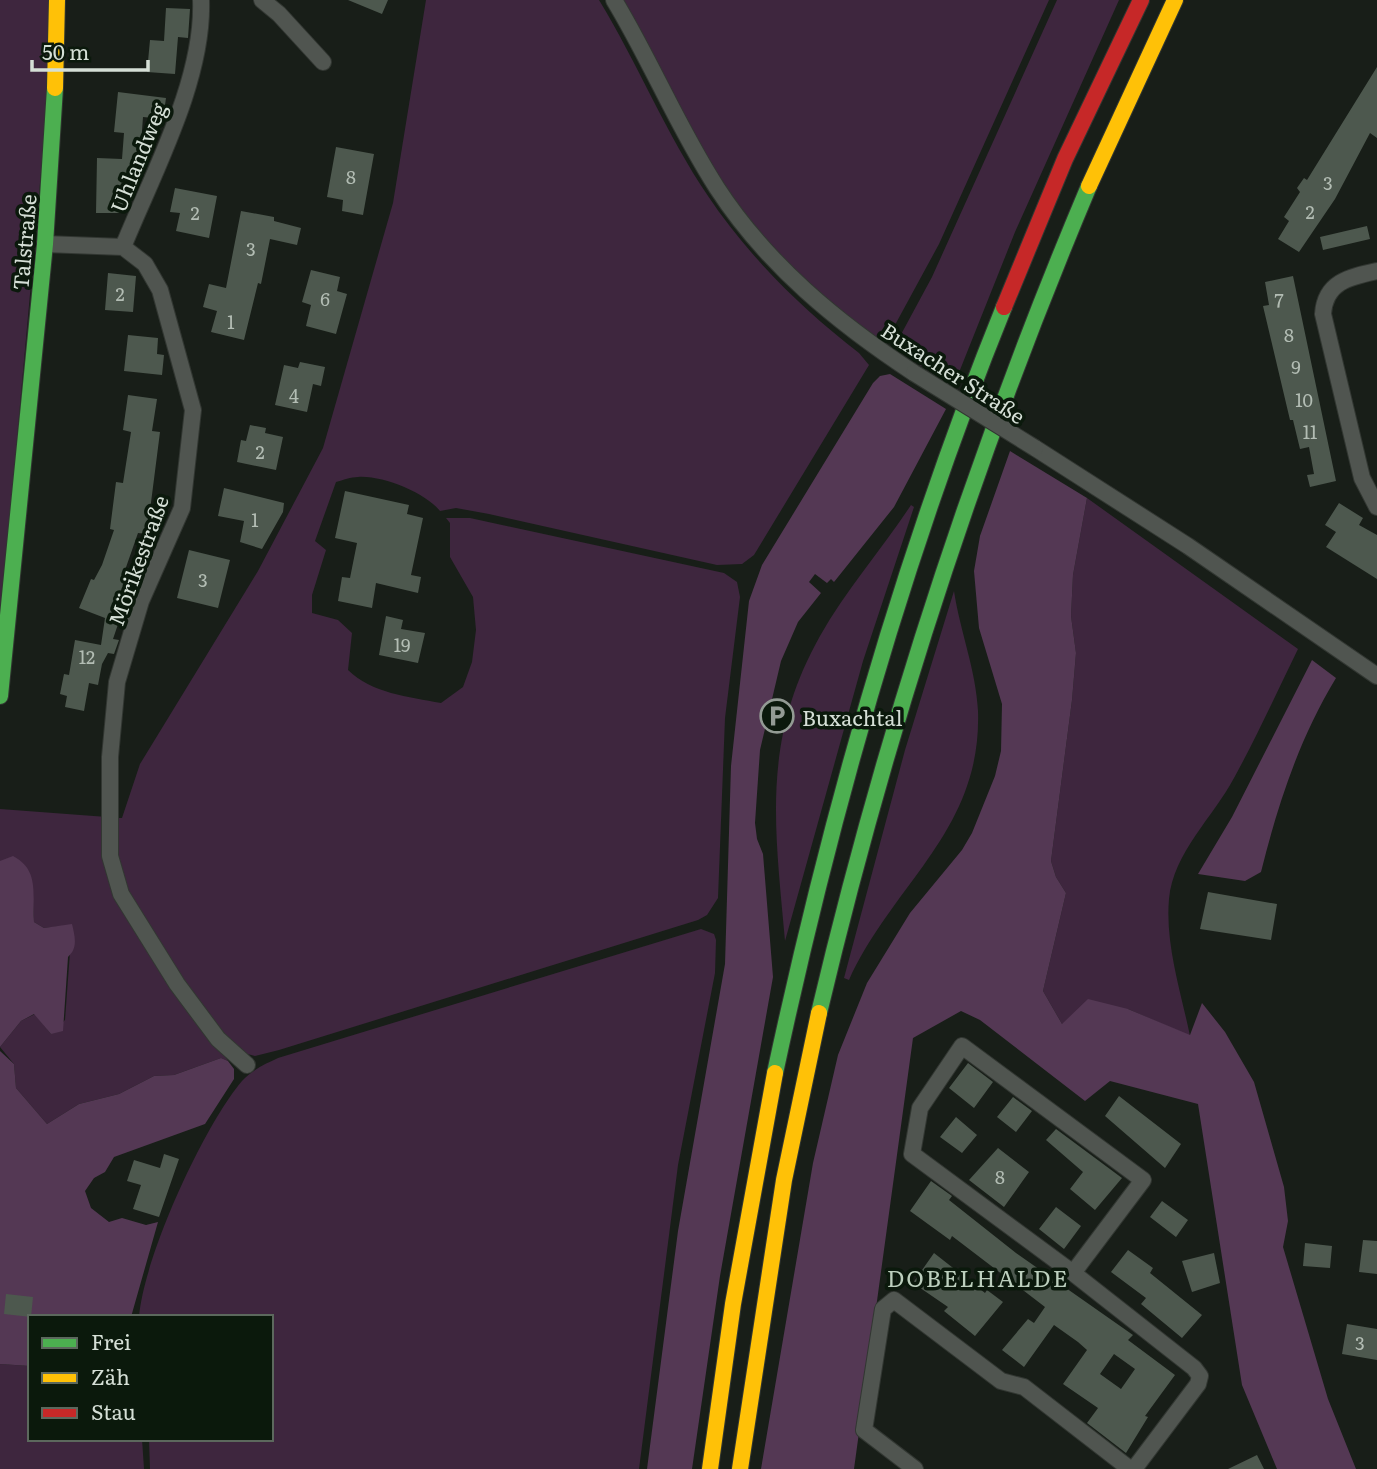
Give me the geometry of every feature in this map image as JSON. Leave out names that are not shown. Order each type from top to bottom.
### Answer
[{"type":"main road","name":"Talstraße","points":[[0,696],[45,244],[55,105],[57,0]]},
{"type":"main road","points":[[710,1469],[727,1325],[781,1043],[823,864],[864,714],[910,567],[1006,300],[1057,178],[1141,0]]},
{"type":"main road","points":[[740,1469],[765,1293],[798,1111],[844,902],[890,736],[940,575],[1014,372],[1116,122],[1175,0]]},
{"type":"street","name":"Uhlandweg","points":[[123,247],[185,94],[202,25],[201,0]]},
{"type":"street","points":[[262,0],[279,14],[323,62]]},
{"type":"street","name":"Buxacher Straße","points":[[614,0],[717,188],[772,258],[832,316],[914,373],[1188,546],[1377,676]]},
{"type":"street","points":[[45,244],[123,247]]},
{"type":"street","name":"Mörikestraße","points":[[123,247],[145,264],[160,290],[193,410],[182,508],[141,601],[117,682],[110,757],[110,856],[121,894],[170,973],[218,1039],[247,1065]]},
{"type":"street","points":[[1377,271],[1343,280],[1331,288],[1324,300],[1323,314],[1377,507]]},
{"type":"street","points":[[915,1469],[864,1430],[883,1308],[894,1300],[1001,1381],[1024,1387],[1132,1469],[1198,1384],[1200,1376],[1194,1368],[1073,1273],[912,1154],[920,1108],[962,1046],[1143,1180],[1073,1273]]},
{"type":"shaded area","points":[[0,0],[49,0],[50,72],[0,627]]},
{"type":"shaded area","points":[[426,0],[599,0],[679,148],[724,218],[777,280],[869,365],[754,555],[742,564],[717,565],[456,508],[440,511],[414,492],[379,479],[355,477],[336,482],[315,541],[326,550],[312,595],[312,613],[338,620],[352,633],[348,670],[368,684],[404,696],[441,703],[463,687],[472,662],[476,630],[473,597],[450,557],[450,523],[446,518],[470,518],[724,573],[737,582],[740,597],[725,718],[718,898],[707,915],[698,920],[255,1056],[240,1052],[197,1006],[117,873],[113,818],[122,818],[140,764],[258,571],[323,448],[393,203]]},
{"type":"shaded area","points":[[623,0],[1049,0],[939,244],[889,336],[876,338],[838,308],[768,243],[738,205],[706,156]]},
{"type":"shaded area","points":[[1057,0],[1119,0],[1015,232],[954,385],[913,361],[901,348],[898,340],[932,277]]},
{"type":"shaded area","points":[[890,374],[946,409],[894,507],[834,582],[831,579],[827,583],[815,574],[809,582],[821,593],[798,622],[781,661],[760,750],[755,823],[763,854],[773,977],[720,1276],[692,1469],[647,1469],[678,1231],[725,964],[731,766],[749,601],[762,565],[873,383],[880,376]]},
{"type":"shaded area","points":[[1010,451],[1087,498],[1073,575],[1071,616],[1076,653],[1051,861],[1056,877],[1066,893],[1043,991],[1062,1024],[1088,999],[1128,1009],[1190,1035],[1202,1003],[1225,1032],[1254,1082],[1284,1187],[1288,1221],[1283,1247],[1328,1399],[1356,1469],[1277,1469],[1242,1385],[1198,1104],[1110,1081],[1085,1101],[980,1020],[961,1011],[913,1038],[854,1469],[761,1469],[813,1163],[838,1055],[867,983],[910,913],[962,850],[972,833],[995,776],[1001,751],[1002,704],[979,628],[974,571],[980,536]]},
{"type":"shaded area","points":[[1087,498],[1298,649],[1234,778],[1186,851],[1172,882],[1169,933],[1190,1036],[1128,1009],[1062,1024],[1043,991],[1066,893],[1056,877],[1051,861],[1076,653],[1071,616],[1073,575]]},
{"type":"shaded area","points":[[911,505],[914,507],[863,661],[785,941],[776,822],[780,749],[788,712],[801,675],[820,636],[841,602]]},
{"type":"shaded area","points":[[954,591],[978,711],[975,753],[966,789],[951,823],[868,945],[849,980],[844,978],[905,750]]},
{"type":"shaded area","points":[[1312,660],[1336,678],[1300,748],[1261,872],[1245,881],[1198,874],[1232,817]]},
{"type":"shaded area","points":[[0,809],[107,817],[109,864],[228,1061],[221,1058],[174,1075],[154,1076],[119,1094],[79,1104],[47,1124],[16,1088],[14,1064],[0,1047],[21,1021],[35,1014],[51,1034],[65,1020],[72,925],[44,928],[34,922],[33,900],[0,861]]},
{"type":"shaded area","points":[[13,856],[22,862],[31,876],[34,922],[44,928],[72,924],[75,942],[68,957],[63,1031],[51,1034],[34,1014],[21,1021],[0,1047],[0,861]]},
{"type":"shaded area","points":[[701,929],[714,934],[715,973],[678,1165],[639,1469],[150,1469],[149,1441],[273,1441],[273,1315],[139,1315],[143,1292],[164,1228],[210,1129],[242,1081],[278,1058]]},
{"type":"shaded area","points":[[0,1051],[14,1064],[16,1088],[47,1124],[79,1104],[119,1094],[154,1076],[174,1075],[221,1058],[228,1061],[234,1069],[234,1079],[205,1124],[114,1157],[105,1172],[94,1178],[85,1191],[91,1208],[109,1222],[122,1218],[146,1225],[158,1222],[132,1315],[28,1315],[28,1366],[0,1364]]},
{"type":"shaded area","points":[[0,1364],[28,1366],[28,1441],[142,1441],[144,1469],[0,1469]]},
{"type":"building","points":[[348,0],[388,0],[382,14]]},
{"type":"building","points":[[166,8],[190,9],[188,38],[178,37],[175,74],[147,72],[150,40],[164,41]]},
{"type":"building","points":[[1377,67],[1377,138],[1370,133],[1335,199],[1299,252],[1278,239],[1289,221],[1284,217],[1300,192],[1297,188],[1304,178],[1307,180]]},
{"type":"building","points":[[118,92],[166,98],[163,119],[143,117],[139,172],[133,172],[132,199],[126,213],[96,213],[97,158],[122,159],[124,133],[114,132]]},
{"type":"building","points":[[336,147],[374,154],[363,215],[342,211],[343,200],[327,197]]},
{"type":"building","points":[[175,188],[217,196],[209,238],[176,231],[180,213],[170,212]]},
{"type":"building","points":[[241,211],[274,217],[274,221],[301,228],[297,245],[270,239],[261,284],[258,283],[244,340],[211,332],[217,311],[203,307],[209,284],[226,288]]},
{"type":"building","points":[[1367,226],[1370,239],[1323,250],[1320,237]]},
{"type":"building","points":[[311,270],[340,277],[337,291],[347,294],[336,334],[306,326],[311,305],[302,302]]},
{"type":"building","points":[[108,273],[136,276],[133,312],[105,310]]},
{"type":"building","points":[[1293,276],[1336,481],[1310,487],[1307,475],[1314,474],[1309,447],[1300,449],[1293,420],[1290,420],[1263,306],[1269,305],[1265,282]]},
{"type":"building","points":[[128,335],[158,338],[157,354],[164,355],[162,375],[124,371]]},
{"type":"building","points":[[300,362],[325,367],[321,386],[313,384],[307,412],[275,405],[284,365],[298,368]]},
{"type":"building","points":[[128,395],[157,399],[152,431],[160,432],[147,534],[138,533],[124,573],[134,577],[113,639],[119,640],[114,654],[108,653],[102,664],[98,685],[89,683],[84,711],[65,707],[67,696],[60,694],[64,674],[69,675],[75,640],[101,645],[105,618],[79,608],[91,579],[94,580],[102,565],[114,530],[110,529],[116,482],[123,483],[131,432],[123,430]]},
{"type":"building","points":[[250,425],[266,428],[265,433],[283,437],[276,470],[237,462],[241,440],[246,441]]},
{"type":"building","points":[[224,488],[284,503],[283,512],[262,549],[240,542],[244,521],[218,516]]},
{"type":"building","points":[[345,491],[409,505],[407,514],[423,518],[411,575],[421,577],[418,593],[376,583],[372,608],[338,601],[342,577],[350,578],[357,543],[335,538]]},
{"type":"building","points":[[1339,503],[1363,518],[1359,525],[1377,535],[1377,579],[1326,547],[1336,532],[1325,525]]},
{"type":"building","points":[[189,550],[230,560],[218,608],[177,598]]},
{"type":"building","points":[[386,616],[403,620],[401,629],[425,633],[418,663],[379,655]]},
{"type":"building","points":[[1208,892],[1277,904],[1271,940],[1200,929]]},
{"type":"building","points":[[968,1063],[993,1082],[974,1108],[949,1088]]},
{"type":"building","points":[[1119,1096],[1181,1144],[1165,1168],[1105,1116]]},
{"type":"building","points":[[1013,1097],[1032,1111],[1016,1132],[997,1117]]},
{"type":"building","points":[[956,1117],[977,1135],[962,1153],[940,1137]]},
{"type":"building","points":[[1056,1129],[1122,1178],[1095,1210],[1070,1189],[1083,1172],[1046,1140]]},
{"type":"building","points":[[998,1148],[1029,1172],[1004,1207],[969,1180]]},
{"type":"building","points":[[164,1154],[179,1159],[159,1217],[133,1209],[141,1185],[127,1181],[134,1160],[160,1168]]},
{"type":"building","points":[[931,1181],[952,1196],[949,1200],[1016,1253],[1133,1335],[1128,1340],[1175,1375],[1145,1416],[1148,1417],[1126,1453],[1087,1423],[1098,1408],[1063,1384],[1087,1350],[1054,1325],[1024,1367],[1002,1350],[1028,1319],[1034,1323],[1045,1307],[952,1236],[950,1240],[910,1211]],"holes":[[[1114,1354],[1135,1369],[1121,1389],[1100,1374]]]},
{"type":"building","points":[[1162,1201],[1188,1220],[1176,1237],[1150,1217]]},
{"type":"building","points":[[1056,1207],[1081,1226],[1064,1249],[1039,1229]]},
{"type":"building","points":[[1363,1240],[1377,1241],[1377,1274],[1359,1272]]},
{"type":"building","points":[[1305,1243],[1332,1246],[1330,1268],[1303,1266]]},
{"type":"building","points":[[1128,1250],[1153,1268],[1150,1273],[1202,1315],[1182,1338],[1141,1304],[1146,1298],[1111,1272]]},
{"type":"building","points":[[934,1253],[985,1293],[987,1290],[1003,1302],[975,1336],[944,1311],[948,1307],[913,1283]]},
{"type":"building","points":[[1214,1253],[1220,1283],[1192,1292],[1182,1261]]},
{"type":"building","points":[[6,1294],[33,1297],[31,1315],[4,1314]]},
{"type":"building","points":[[1347,1324],[1377,1329],[1377,1360],[1342,1354]]},
{"type":"building","points":[[1257,1455],[1264,1469],[1228,1469]]},
{"type":"traffic: fast","points":[[0,696],[45,244],[55,88]]},
{"type":"traffic: fast","points":[[819,1013],[874,802],[937,594],[1009,388],[1089,186]]},
{"type":"traffic: fast","points":[[775,1073],[820,878],[873,685],[934,494],[1004,307]]},
{"type":"traffic: slow","points":[[55,88],[57,0]]},
{"type":"traffic: slow","points":[[1089,186],[1175,0]]},
{"type":"traffic: slow","points":[[740,1469],[784,1180],[819,1013]]},
{"type":"traffic: slow","points":[[710,1469],[733,1304],[775,1073]]},
{"type":"traffic: jam","points":[[1004,307],[1065,159],[1141,0]]},
{"type":"place","name":"Buxachtal","points":[[777,716]]},
{"type":"district","name":"DOBELHALDE","points":[[978,1277]]}]
